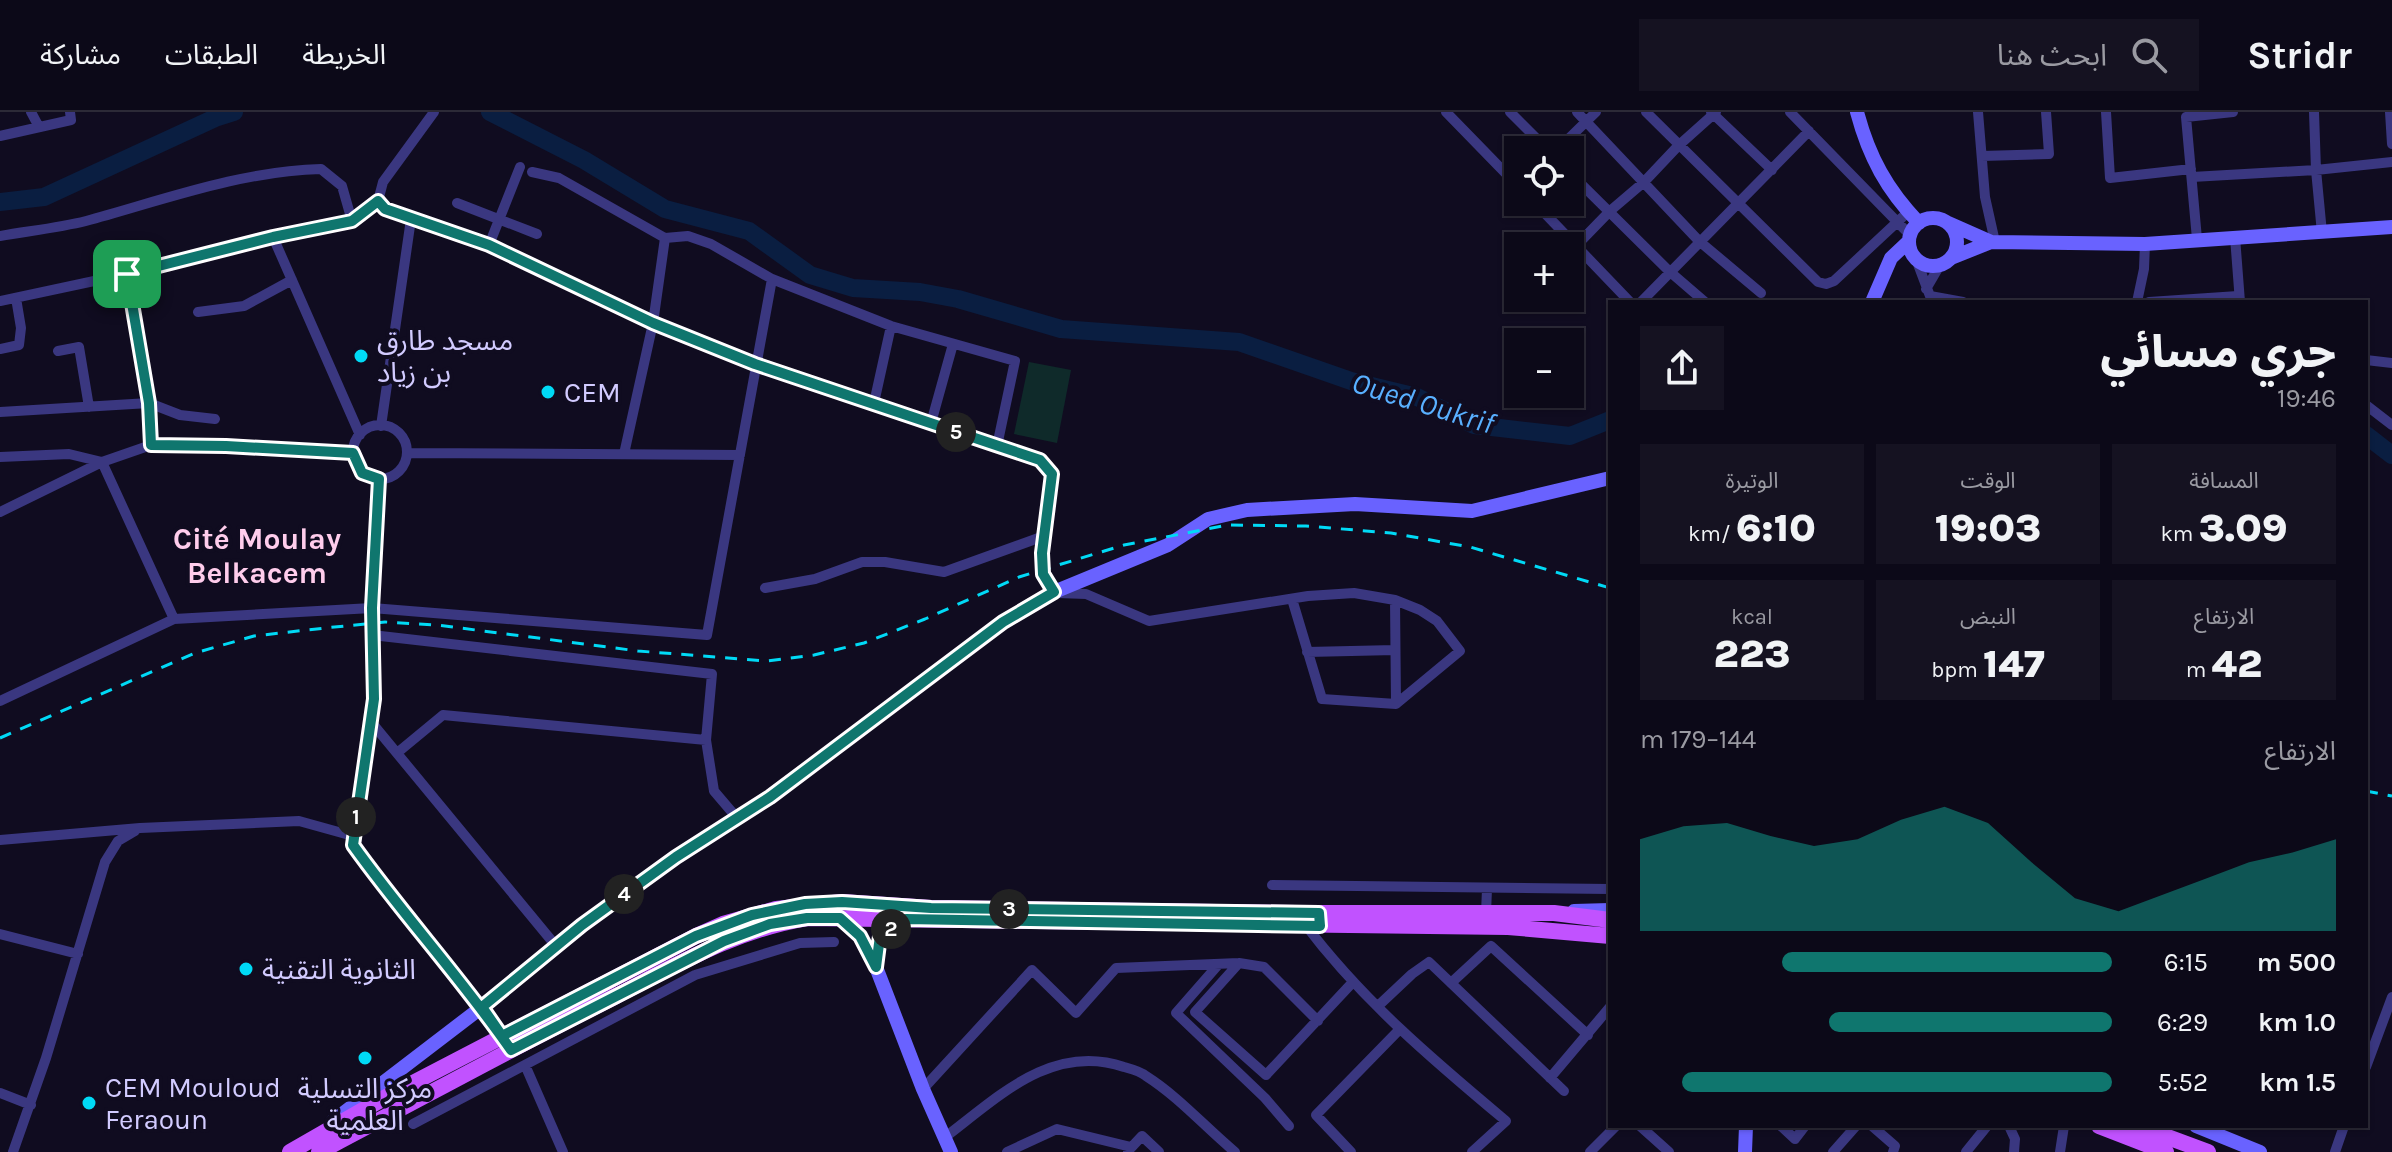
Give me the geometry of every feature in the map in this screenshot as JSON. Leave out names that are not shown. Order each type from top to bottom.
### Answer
[{"type":"main road","points":[[295,1151],[506,1043],[723,924],[805,904],[842,902],[875,919],[947,908],[1508,927],[1608,936]]},
{"type":"main road","points":[[319,1152],[421,1099],[506,1043],[724,941],[770,924],[807,918],[1310,920],[1486,913],[1554,913],[1608,920]]},
{"type":"main road","points":[[2104,1128],[2166,1152]]},
{"type":"main road","points":[[2142,1128],[2196,1152]]},
{"type":"main road","points":[[2142,1128],[2208,1152]]},
{"type":"main road","points":[[2119,1134],[2159,1152]]},
{"type":"street","points":[[31,112],[39,127]]},
{"type":"street","points":[[0,136],[71,120],[70,112]]},
{"type":"street","points":[[0,301],[352,221],[378,201],[383,182],[434,112]]},
{"type":"street","points":[[1446,112],[1504,172]]},
{"type":"street","points":[[1510,112],[1534,136]]},
{"type":"street","points":[[1577,112],[1699,241],[1761,293]]},
{"type":"street","points":[[1572,136],[1596,112]]},
{"type":"street","points":[[1646,112],[1822,284],[1834,281],[1909,227],[1936,218],[1993,242],[2145,244],[2392,227]]},
{"type":"street","points":[[1790,112],[1909,227]]},
{"type":"street","points":[[1857,112],[1877,169],[1909,227],[1926,289],[1930,296],[1945,300]]},
{"type":"street","points":[[1978,112],[1993,242]]},
{"type":"street","points":[[1982,156],[2049,154],[2046,112]]},
{"type":"street","points":[[2106,112],[2110,178],[2316,170],[2392,162]]},
{"type":"street","points":[[2197,239],[2186,117],[2233,112]]},
{"type":"street","points":[[2314,112],[2322,233]]},
{"type":"street","points":[[2390,112],[2392,144]]},
{"type":"street","points":[[1584,238],[1714,113],[1772,170]]},
{"type":"street","points":[[1643,300],[1809,131]]},
{"type":"street","points":[[489,245],[520,167]]},
{"type":"street","points":[[0,236],[81,222],[221,183],[291,169],[321,169],[342,186],[352,221]]},
{"type":"street","points":[[532,172],[559,178],[665,238],[688,236],[711,244],[772,279],[891,326],[1015,361],[997,446]]},
{"type":"street","points":[[1584,186],[1703,300]]},
{"type":"street","points":[[378,201],[385,209],[489,245],[653,323],[755,364],[1040,460],[1052,474],[1042,553],[1043,574],[1051,588]]},
{"type":"street","points":[[457,203],[537,234]]},
{"type":"street","points":[[1548,216],[1564,232]]},
{"type":"street","points":[[381,426],[411,219]]},
{"type":"street","points":[[1926,289],[1946,262],[1957,240],[1947,223]]},
{"type":"street","points":[[1873,300],[1909,227]]},
{"type":"street","points":[[273,237],[360,435]]},
{"type":"street","points":[[2209,300],[2239,299],[2235,237]]},
{"type":"street","points":[[624,454],[653,323],[665,238]]},
{"type":"street","points":[[1886,269],[1916,258],[1930,266],[1946,262],[1993,242]]},
{"type":"street","points":[[2137,300],[2145,244]]},
{"type":"street","points":[[1584,253],[1628,300]]},
{"type":"street","points":[[127,274],[149,403],[151,445]]},
{"type":"street","points":[[0,701],[174,619],[372,608],[707,635],[772,279]]},
{"type":"street","points":[[198,312],[244,306],[292,280]]},
{"type":"street","points":[[0,349],[19,345],[21,328],[16,298]]},
{"type":"street","points":[[874,403],[891,326]]},
{"type":"street","points":[[931,423],[953,344]]},
{"type":"street","points":[[58,351],[79,347],[89,407]]},
{"type":"street","points":[[2368,360],[2392,363]]},
{"type":"street","points":[[0,412],[149,403],[180,415],[215,419]]},
{"type":"street","points":[[2368,407],[2392,425]]},
{"type":"street","points":[[381,426],[389,427],[402,437],[407,453],[395,475],[379,479],[362,473],[353,453],[360,435],[381,426]]},
{"type":"street","points":[[0,512],[102,462],[151,445],[353,453]]},
{"type":"street","points":[[407,453],[740,455]]},
{"type":"street","points":[[0,457],[69,454],[102,462]]},
{"type":"street","points":[[102,462],[174,619]]},
{"type":"street","points":[[295,1151],[482,1007],[582,925],[676,857],[770,797],[1051,588],[1168,545],[1208,519],[1247,510],[1355,504],[1472,511],[1608,478]]},
{"type":"street","points":[[379,479],[372,608],[374,699],[353,845],[482,1007],[506,1043]]},
{"type":"street","points":[[765,588],[815,579],[862,562],[885,562],[944,572],[1044,536]]},
{"type":"street","points":[[1051,588],[1086,594],[1149,621],[1292,599],[1354,593],[1395,600],[1420,610],[1437,621],[1460,651],[1396,704],[1322,699],[1292,599]]},
{"type":"street","points":[[1395,600],[1396,704]]},
{"type":"street","points":[[372,635],[712,674],[706,740],[714,791],[737,818]]},
{"type":"street","points":[[1307,652],[1395,650]]},
{"type":"street","points":[[397,753],[443,715],[706,740]]},
{"type":"street","points":[[372,723],[556,946]]},
{"type":"street","points":[[0,840],[140,828],[299,821],[353,836]]},
{"type":"street","points":[[13,1152],[31,1105],[105,862],[118,841],[140,828]]},
{"type":"street","points":[[1272,885],[1608,889]]},
{"type":"street","points":[[1486,913],[1487,889]]},
{"type":"street","points":[[1554,913],[1608,910]]},
{"type":"street","points":[[840,918],[860,936],[876,967],[948,1145],[1034,1072],[1075,1061],[1103,1060],[1143,1073],[1180,1101],[1235,1152]]},
{"type":"street","points":[[860,936],[875,919]]},
{"type":"street","points":[[875,919],[876,967]]},
{"type":"street","points":[[1310,920],[1353,982],[1399,1030],[1506,1121],[1472,1152]]},
{"type":"street","points":[[0,934],[78,954]]},
{"type":"street","points":[[413,1124],[695,975],[800,943],[834,942]]},
{"type":"street","points":[[1451,983],[1491,946],[1588,1035]]},
{"type":"street","points":[[1378,1006],[1429,962],[1564,1091]]},
{"type":"street","points":[[1239,963],[1195,1012],[1266,1075],[1353,982]]},
{"type":"street","points":[[923,1089],[1032,970],[1076,1013],[1116,968],[1239,963],[1264,967],[1318,1021]]},
{"type":"street","points":[[1218,965],[1176,1013],[1265,1098],[1289,1126]]},
{"type":"street","points":[[2368,1062],[2392,997]]},
{"type":"street","points":[[1550,1078],[1608,1010]]},
{"type":"street","points":[[1351,1152],[1316,1115],[1399,1030]]},
{"type":"street","points":[[525,1065],[563,1152]]},
{"type":"street","points":[[0,1093],[31,1105]]},
{"type":"street","points":[[421,1099],[429,1116]]},
{"type":"street","points":[[1590,1152],[1614,1128]]},
{"type":"street","points":[[1642,1128],[1669,1152]]},
{"type":"street","points":[[1745,1152],[1746,1128]]},
{"type":"street","points":[[1783,1128],[1795,1139],[1803,1128]]},
{"type":"street","points":[[1833,1152],[1854,1128]]},
{"type":"street","points":[[1874,1128],[1895,1146],[1893,1152]]},
{"type":"street","points":[[1966,1152],[1985,1128]]},
{"type":"street","points":[[2010,1128],[2015,1139],[2014,1152]]},
{"type":"street","points":[[2060,1152],[2064,1128]]},
{"type":"street","points":[[2201,1128],[2260,1152]]},
{"type":"street","points":[[2335,1152],[2343,1128]]},
{"type":"street","points":[[1007,1152],[1057,1129],[1129,1150],[1142,1136],[1159,1152]]},
{"type":"green space","points":[[1029,362],[1071,370],[1057,443],[1014,434]]},
{"type":"waterway","points":[[0,202],[44,197],[234,112]]},
{"type":"waterway","points":[[490,112],[584,160],[665,209],[749,231],[810,275],[853,288],[920,292],[958,299],[1061,329],[1239,342],[1351,381],[1417,397],[1474,425],[1570,436],[1608,421]]},
{"type":"waterway","name":"Oued Oukrif","points":[[2368,437],[2392,455]]},
{"type":"railway","points":[[0,738],[195,653],[254,636],[325,628],[385,622],[437,625],[638,651],[767,661],[814,655],[864,643],[1019,577],[1124,545],[1228,525],[1306,526],[1391,533],[1470,547],[1608,587]]},
{"type":"railway","points":[[2368,791],[2392,796]]},
{"type":"place","name":"مسجد طارق بن زياد","points":[[361,356]]},
{"type":"place","name":"CEM","points":[[548,392]]},
{"type":"place","name":"الثانوية التقنية","points":[[246,969]]},
{"type":"place","name":"مركز التسلية العلمية","points":[[365,1058]]},
{"type":"place","name":"CEM Mouloud Feraoun","points":[[89,1103]]},
{"type":"district","name":"Cité Moulay Belkacem","points":[[257,556]]},
{"type":"route","points":[[127,274],[149,403],[151,445],[353,453],[362,473],[379,479],[372,608],[374,699],[353,845],[482,1007],[511,1050],[724,941],[770,924],[807,918],[840,918],[860,936],[876,967],[880,936],[906,919],[1320,926],[1319,913],[931,908],[842,902],[805,904],[723,924],[502,1036],[482,1007],[582,925],[676,857],[770,797],[949,660],[1003,622],[1054,592],[1043,574],[1042,553],[1052,474],[1040,460],[755,364],[653,323],[489,245],[385,209],[378,201],[352,221],[273,237],[127,274]]}]
